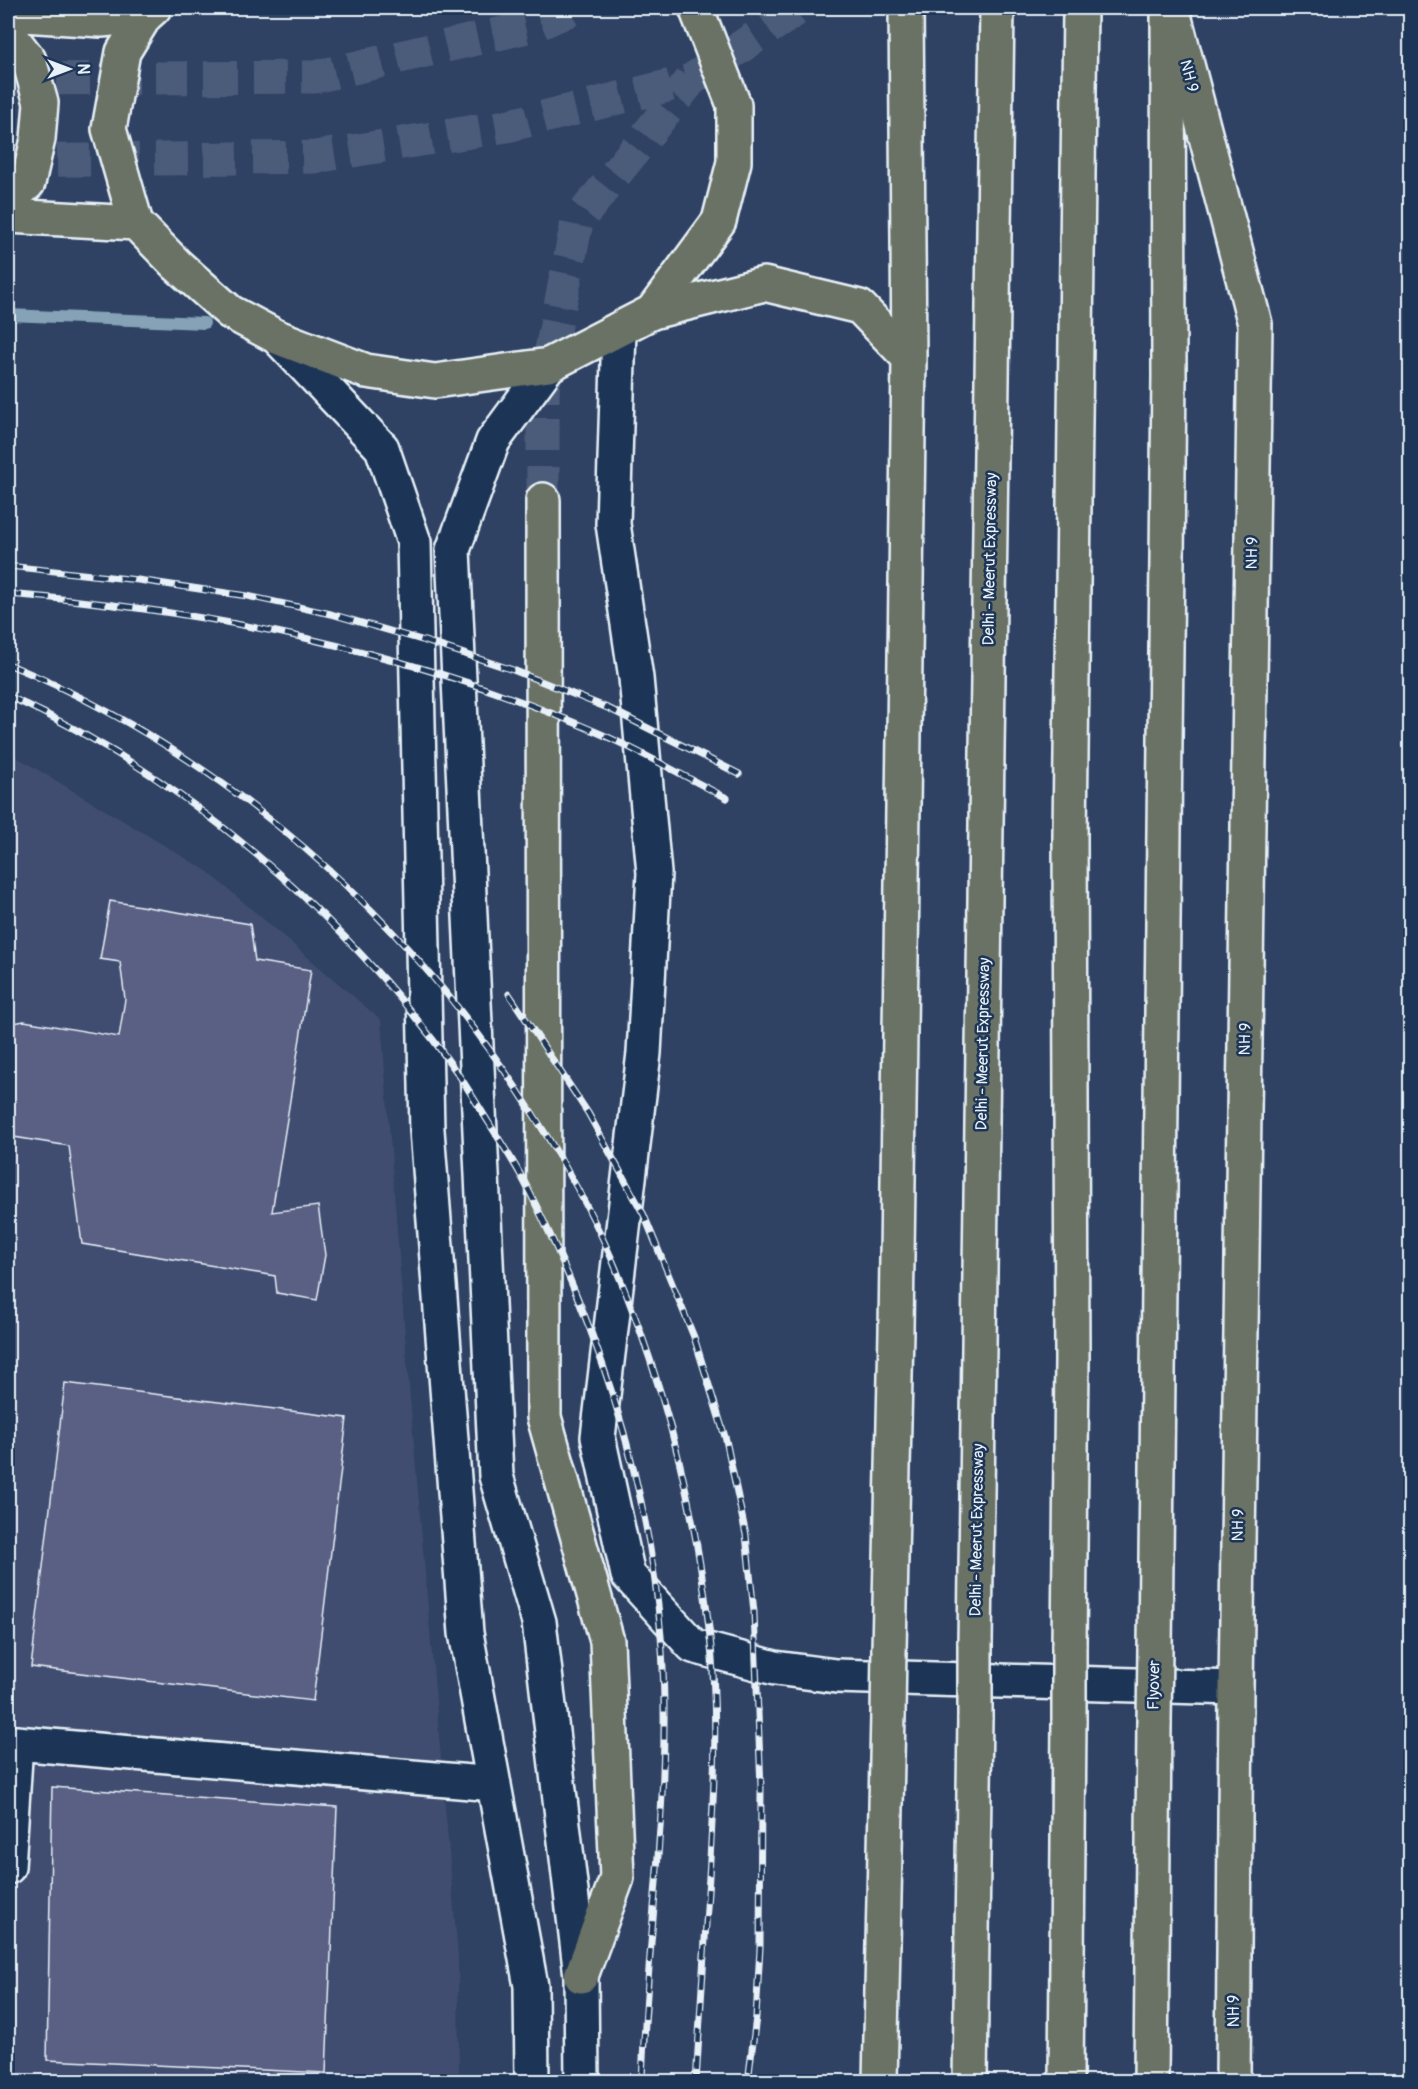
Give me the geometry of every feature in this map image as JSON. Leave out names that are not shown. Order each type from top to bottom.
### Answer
[{"type":"main road","points":[[652,312],[719,221],[734,162],[734,105],[696,8]]},
{"type":"main road","points":[[880,2082],[896,1331],[909,358],[906,8]]},
{"type":"main road","name":"Delhi - Meerut Expressway","points":[[970,2082],[997,8]]},
{"type":"main road","points":[[1066,2082],[1072,1371],[1070,836],[1080,8]]},
{"type":"main road","name":"Flyover","points":[[1151,2082],[1170,376],[1170,8]]},
{"type":"main road","name":"NH 9","points":[[1170,8],[1255,324],[1236,1688],[1233,2082]]},
{"type":"main road","points":[[149,12],[123,52],[109,129],[136,223],[177,265],[231,312],[278,337],[366,371],[435,381],[549,365],[652,312],[764,284],[860,307],[909,358]]},
{"type":"main road","points":[[8,14],[101,20],[149,12]]},
{"type":"main road","points":[[8,33],[29,60],[41,103],[38,139],[28,183],[8,201]]},
{"type":"main road","points":[[8,216],[136,223]]},
{"type":"main road","points":[[543,501],[544,1417],[607,1641],[617,1878],[581,1976]]},
{"type":"street","points":[[619,329],[613,524],[636,678],[654,873],[644,1053],[598,1437],[628,1575],[693,1646],[775,1668],[836,1676],[1236,1688]]},
{"type":"street","points":[[278,337],[382,448],[414,542],[427,1130],[466,1633],[531,1986],[532,2082]]},
{"type":"street","points":[[549,365],[493,441],[453,550],[496,1476],[539,1622],[581,1976],[582,2082]]},
{"type":"street","points":[[8,1867],[16,1743],[494,1784]]},
{"type":"shaded area","points":[[8,752],[207,871],[381,1020],[408,1375],[458,1957],[459,2081],[8,2082]]},
{"type":"building","points":[[110,901],[250,924],[255,961],[311,970],[272,1212],[318,1206],[325,1255],[317,1300],[277,1293],[275,1276],[82,1244],[69,1146],[8,1136],[8,1024],[24,1021],[119,1037],[125,999],[120,962],[100,959]]},
{"type":"building","points":[[65,1383],[347,1418],[313,1701],[31,1667]]},
{"type":"building","points":[[52,1787],[337,1807],[326,2073],[47,2060]]},
{"type":"waterway","points":[[8,315],[204,323]]},
{"type":"tunnel","points":[[8,79],[315,77],[536,25],[574,8]]},
{"type":"tunnel","points":[[8,161],[315,157],[507,126],[691,80],[799,8]]},
{"type":"tunnel","points":[[543,500],[543,389],[577,222],[691,80]]},
{"type":"railway","points":[[8,566],[138,580],[247,596],[331,614],[425,641],[513,670],[610,709],[739,774]]},
{"type":"railway","points":[[8,594],[160,611],[310,639],[385,658],[530,705],[601,734],[727,798]]},
{"type":"railway","points":[[8,664],[87,701],[164,744],[236,793],[305,848],[369,908],[429,972],[483,1041],[544,1131],[594,1220],[629,1302],[660,1392],[685,1485],[695,1533],[709,1628],[714,1690],[714,1783],[696,2082]]},
{"type":"railway","points":[[8,696],[73,728],[137,766],[198,808],[257,855],[313,906],[366,960],[414,1016],[458,1074],[518,1171],[553,1240],[597,1349],[632,1462],[645,1519],[661,1636],[664,1692],[662,1803],[642,2082]]},
{"type":"railway","points":[[509,994],[588,1113],[644,1215],[694,1337],[726,1440],[746,1535],[754,1612],[761,1788],[760,1948],[756,2017],[748,2082]]}]
